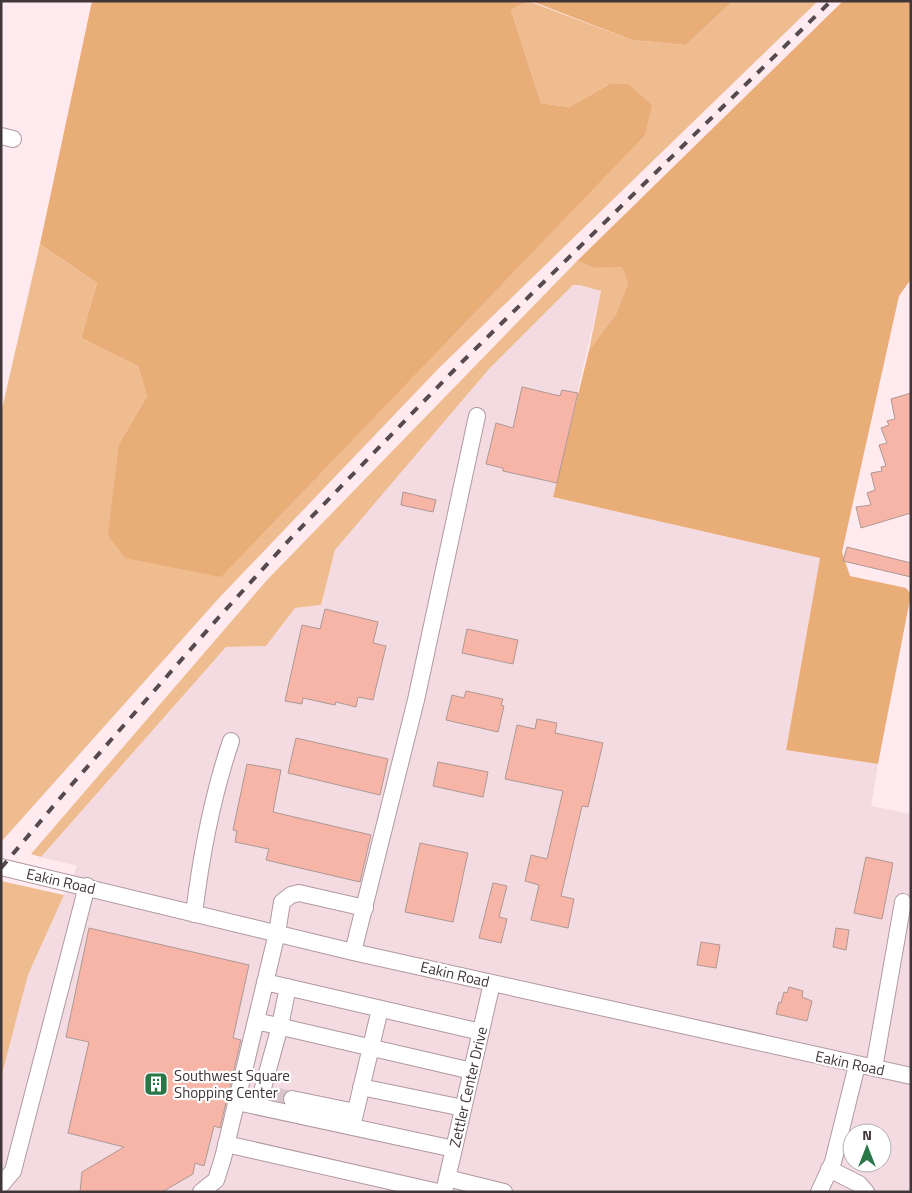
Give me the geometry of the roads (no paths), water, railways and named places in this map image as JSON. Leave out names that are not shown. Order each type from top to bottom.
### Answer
[{"type":"street","points":[[353,952],[416,700],[477,416]]},
{"type":"street","points":[[194,914],[199,875],[219,778],[231,740]]},
{"type":"street","name":"Eakin Road","points":[[1,867],[87,886],[353,952],[911,1076]]},
{"type":"street","points":[[1,1185],[13,1170],[87,886]]},
{"type":"street","points":[[202,1192],[216,1180],[226,1144],[277,933],[282,902],[291,895],[299,893],[365,908]]},
{"type":"street","points":[[874,1068],[903,902]]},
{"type":"street","points":[[265,982],[481,1032]]},
{"type":"street","name":"Zettler Center Drive","points":[[446,1185],[492,983]]},
{"type":"street","points":[[264,1098],[288,987]]},
{"type":"street","points":[[354,1119],[380,1009]]},
{"type":"street","points":[[256,1021],[472,1071]]},
{"type":"street","points":[[819,1192],[829,1169],[857,1065]]},
{"type":"street","points":[[361,1087],[463,1108]]},
{"type":"street","points":[[236,1102],[264,1098],[354,1119]]},
{"type":"street","points":[[292,1099],[454,1149]]},
{"type":"street","points":[[226,1144],[438,1192]]},
{"type":"street","points":[[829,1169],[859,1184],[866,1192]]},
{"type":"street","points":[[446,1185],[504,1192]]},
{"type":"tunnel","points":[[273,1095],[292,1099]]},
{"type":"railway","points":[[1,868],[219,617],[291,538],[462,362],[831,1]]},
{"type":"place","name":"Southwest Square Shopping Center","points":[[156,1084]]}]
